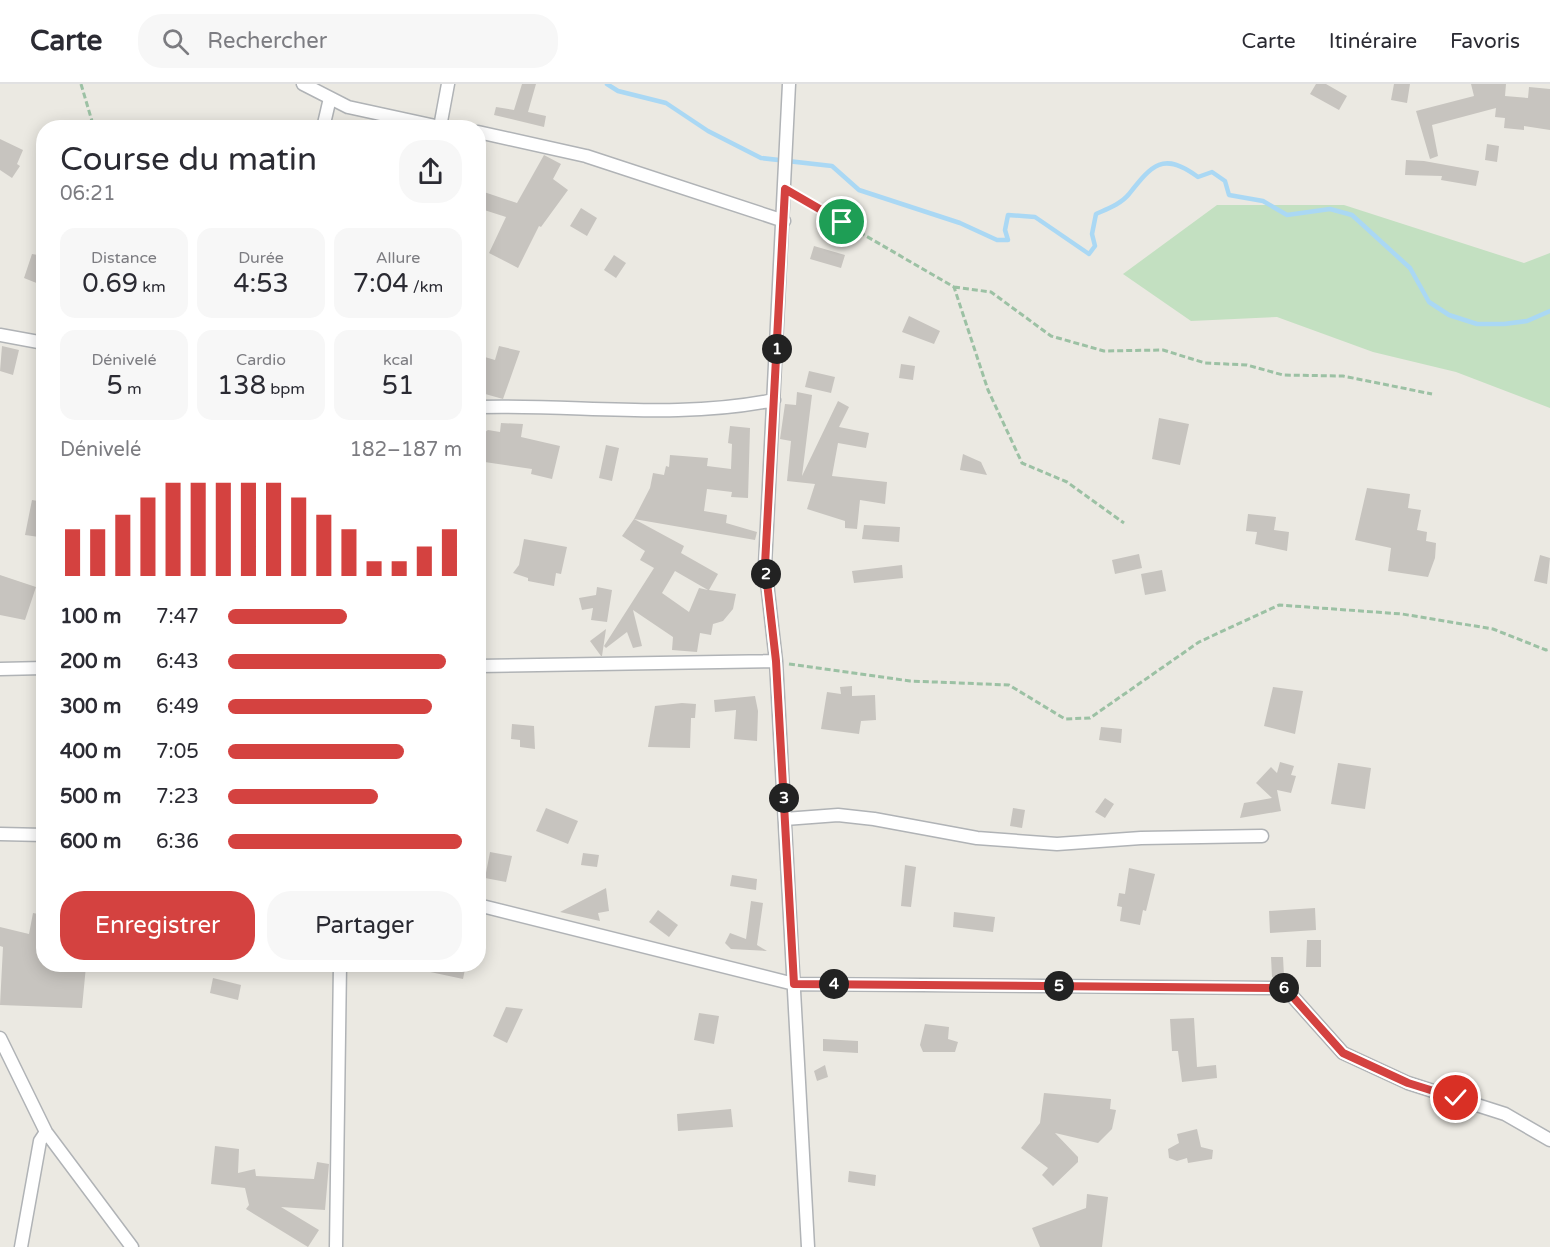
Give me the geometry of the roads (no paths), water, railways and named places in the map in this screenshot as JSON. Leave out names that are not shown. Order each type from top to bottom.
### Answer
[{"type":"street","points":[[303,84],[348,107],[409,120]]},
{"type":"street","points":[[443,120],[448,84]]},
{"type":"street","points":[[789,84],[784,221],[765,565],[776,661],[808,1247]]},
{"type":"street","points":[[325,120],[330,98]]},
{"type":"street","points":[[486,134],[586,156],[784,221]]},
{"type":"street","points":[[0,335],[36,342]]},
{"type":"street","points":[[486,407],[564,406],[671,412],[774,400]]},
{"type":"street","points":[[486,666],[776,661]]},
{"type":"street","points":[[0,669],[36,668]]},
{"type":"street","points":[[785,819],[838,815],[874,819],[977,838],[1057,844],[1142,838],[1262,836]]},
{"type":"street","points":[[0,834],[36,835]]},
{"type":"street","points":[[486,907],[794,984],[1285,988],[1343,1053],[1408,1083],[1505,1114],[1550,1140]]},
{"type":"street","points":[[336,1247],[340,972]]},
{"type":"street","points":[[0,1038],[46,1132],[132,1247]]},
{"type":"street","points":[[21,1247],[40,1141],[46,1132]]},
{"type":"waterway","points":[[607,84],[618,91],[666,103],[708,131],[761,158],[832,166],[859,190],[960,223],[997,240],[1008,240],[1005,230],[1008,215],[1035,217],[1089,254],[1095,246],[1092,234],[1096,214],[1122,201],[1152,169],[1167,163],[1186,169],[1198,177],[1212,172],[1225,181],[1229,195],[1263,201],[1287,215],[1330,209],[1352,215],[1410,268],[1429,302],[1449,315],[1477,324],[1504,324],[1527,321],[1550,311]]}]
